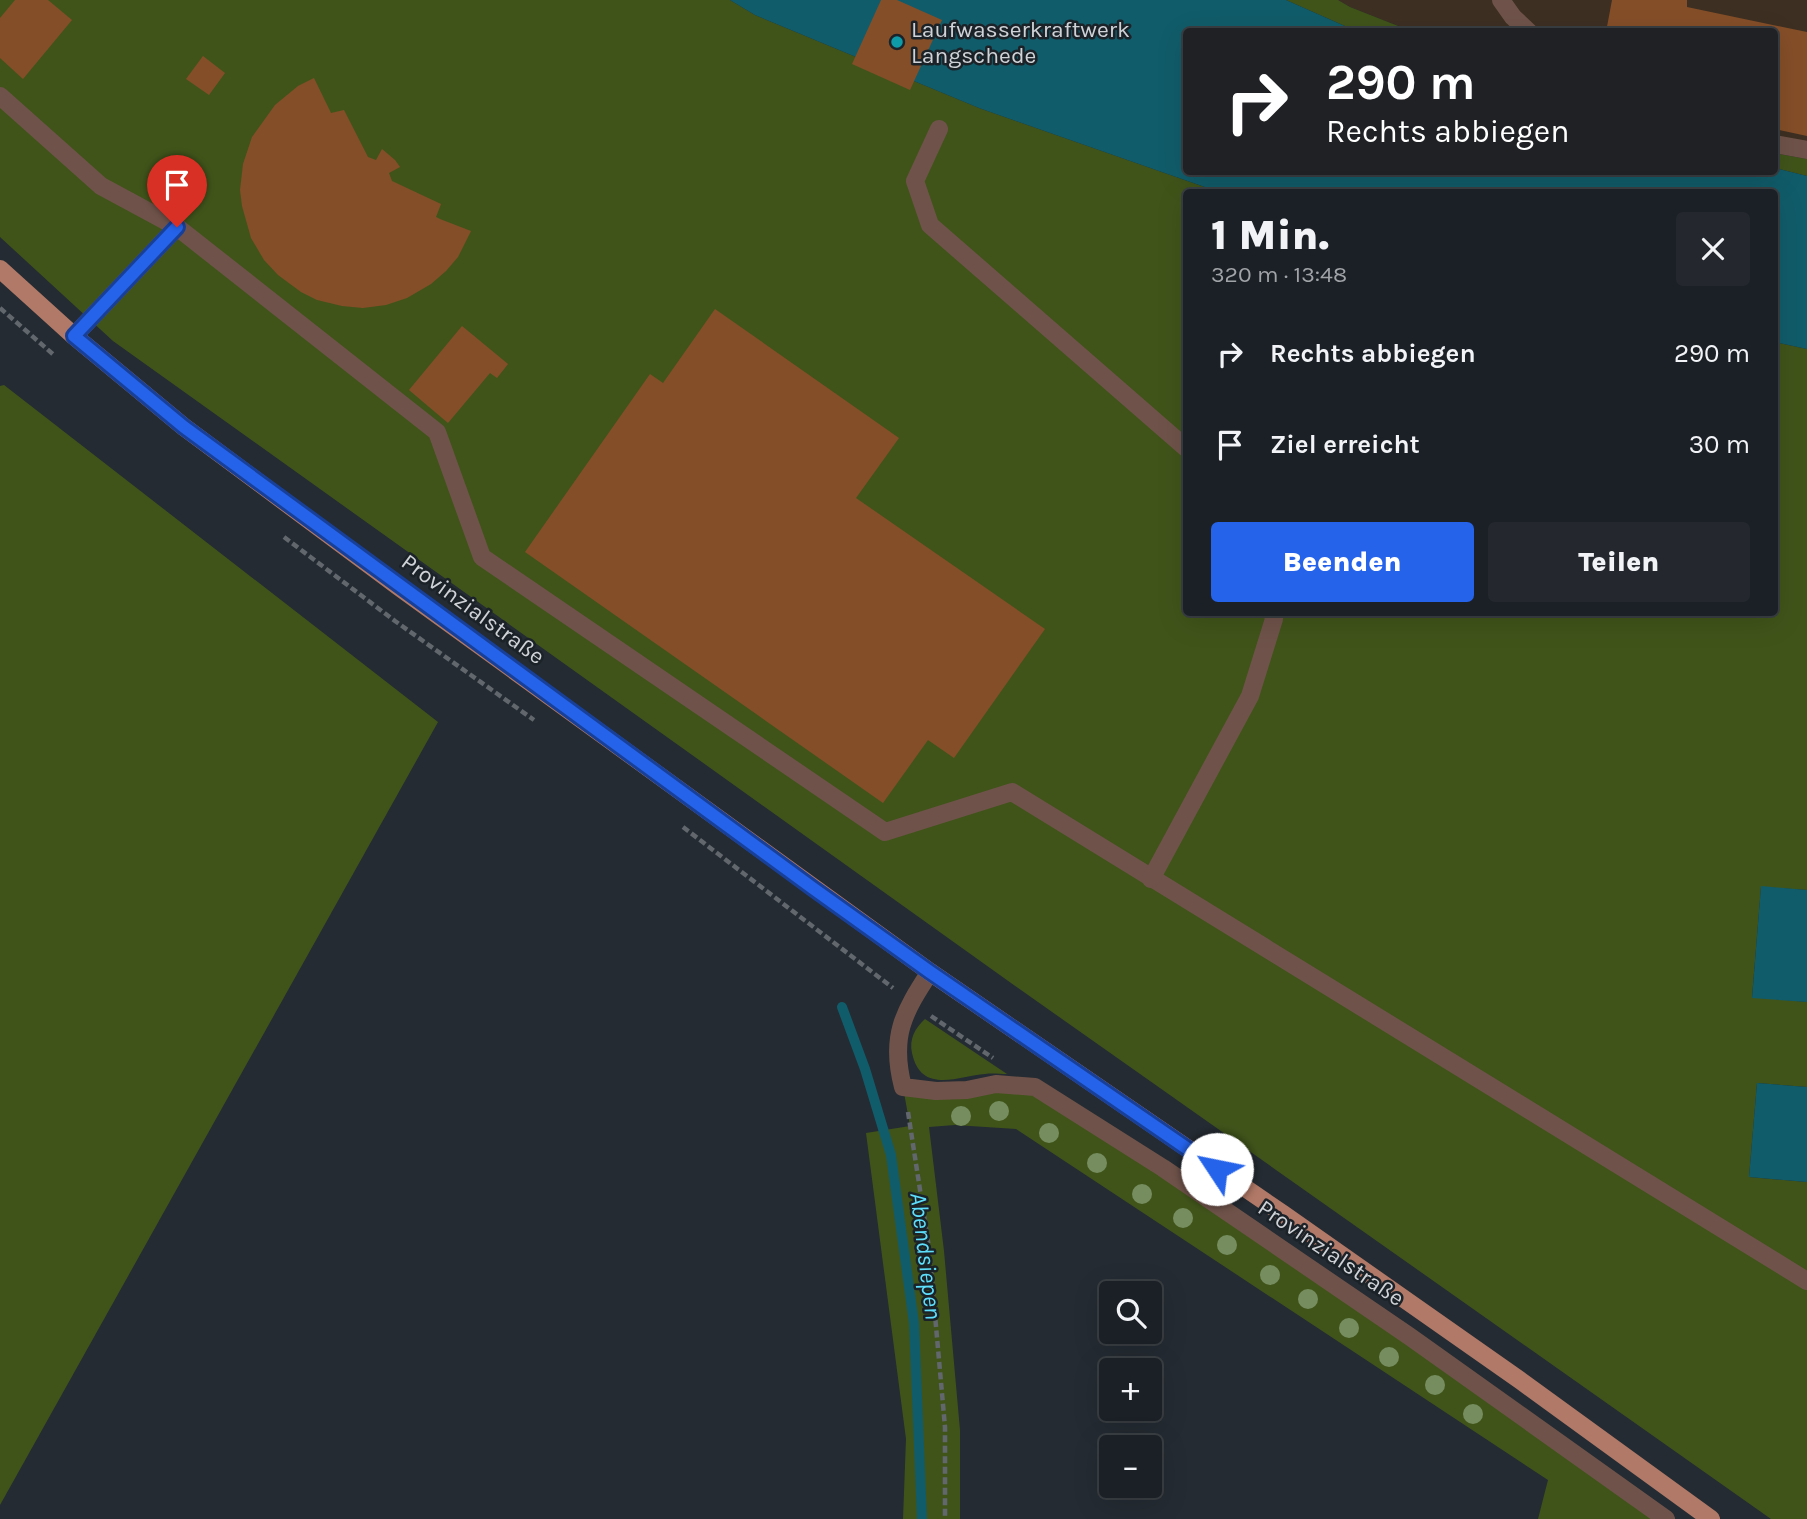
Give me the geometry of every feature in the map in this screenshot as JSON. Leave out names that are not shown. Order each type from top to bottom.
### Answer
[{"type":"main road","name":"Provinzialstraße","points":[[0,269],[74,336],[195,435],[930,972],[1283,1214],[1521,1381],[1711,1519]]},
{"type":"street","points":[[1501,0],[1525,28]]},
{"type":"street","points":[[0,96],[101,186],[177,227],[437,432],[482,557],[884,832],[1012,792],[1807,1281]]},
{"type":"street","points":[[939,129],[915,181],[930,225],[1183,445]]},
{"type":"street","points":[[1778,145],[1807,150]]},
{"type":"street","points":[[74,336],[177,227]]},
{"type":"street","points":[[1151,879],[1250,696],[1273,616]]},
{"type":"street","points":[[904,1087],[897,1064],[899,1032],[911,1002],[930,972]]},
{"type":"street","name":"Provinzialstraße","points":[[904,1087],[936,1091],[967,1090],[996,1084],[1035,1087],[1163,1168],[1376,1313],[1666,1519]]},
{"type":"path","points":[[911,1002],[1035,1087]]},
{"type":"path","points":[[904,1087],[929,1248],[945,1427],[945,1519]]},
{"type":"shaded area","points":[[1338,0],[1807,0],[1807,159],[1778,154],[1778,28],[1403,28]]},
{"type":"green space","points":[[0,0],[730,0],[755,15],[979,108],[1210,189],[1183,189],[1183,616],[1778,616],[1778,343],[1807,349],[1807,890],[1761,887],[1752,997],[1807,1002],[1807,1087],[1757,1083],[1749,1177],[1807,1182],[1807,1519],[1771,1519],[1011,983],[113,341],[0,237]]},
{"type":"green space","points":[[1286,0],[1338,0],[1403,28],[1349,28]]},
{"type":"green space","points":[[1778,154],[1807,159],[1807,176],[1778,169]]},
{"type":"green space","points":[[4,385],[438,722],[0,1505],[0,386]]},
{"type":"green space","points":[[925,1019],[1007,1074],[942,1080],[932,1079],[924,1074],[917,1066],[911,1043],[916,1030]]},
{"type":"green space","points":[[903,1087],[1035,1087],[1666,1519],[1538,1519],[1548,1480],[1016,1129],[955,1125],[929,1127],[944,1251],[960,1430],[960,1519],[903,1519],[906,1439],[866,1133],[910,1126]]},
{"type":"water","points":[[730,0],[1286,0],[1349,28],[1183,28],[1183,175],[1778,175],[1778,169],[1807,176],[1807,349],[1778,343],[1778,189],[1210,189],[979,108],[755,15]]},
{"type":"water","points":[[1761,886],[1807,890],[1807,1002],[1752,998]]},
{"type":"water","points":[[1757,1083],[1807,1087],[1807,1182],[1749,1177]]},
{"type":"building","points":[[15,0],[48,0],[72,20],[23,79],[0,58],[0,18]]},
{"type":"building","name":"Laufwasserkraftwerk Langschede","points":[[881,0],[897,0],[942,20],[910,90],[852,64]]},
{"type":"building","points":[[1612,0],[1687,0],[1687,7],[1807,32],[1807,136],[1778,130],[1778,28],[1607,28]]},
{"type":"building","points":[[203,56],[225,73],[209,95],[186,79]]},
{"type":"building","points":[[314,78],[331,113],[344,110],[368,157],[376,160],[382,149],[395,160],[400,167],[389,173],[392,181],[441,204],[436,217],[471,231],[458,257],[446,271],[431,284],[407,298],[386,305],[363,308],[317,300],[278,275],[264,260],[251,238],[240,190],[243,164],[252,137],[275,105],[298,86]]},
{"type":"building","points":[[715,309],[899,438],[856,498],[1045,629],[954,758],[928,740],[883,803],[525,552],[650,374],[663,383]]},
{"type":"building","points":[[462,326],[508,364],[497,378],[490,373],[448,423],[409,390]]},
{"type":"waterway","name":"Abendsiepen","points":[[842,1007],[865,1069],[891,1155],[914,1323],[922,1519]]},
{"type":"place","name":"Laufwasserkraftwerk Langschede","points":[[897,42]]},
{"type":"route","points":[[177,227],[74,336],[184,427],[399,587],[930,972],[1217,1169]]}]
